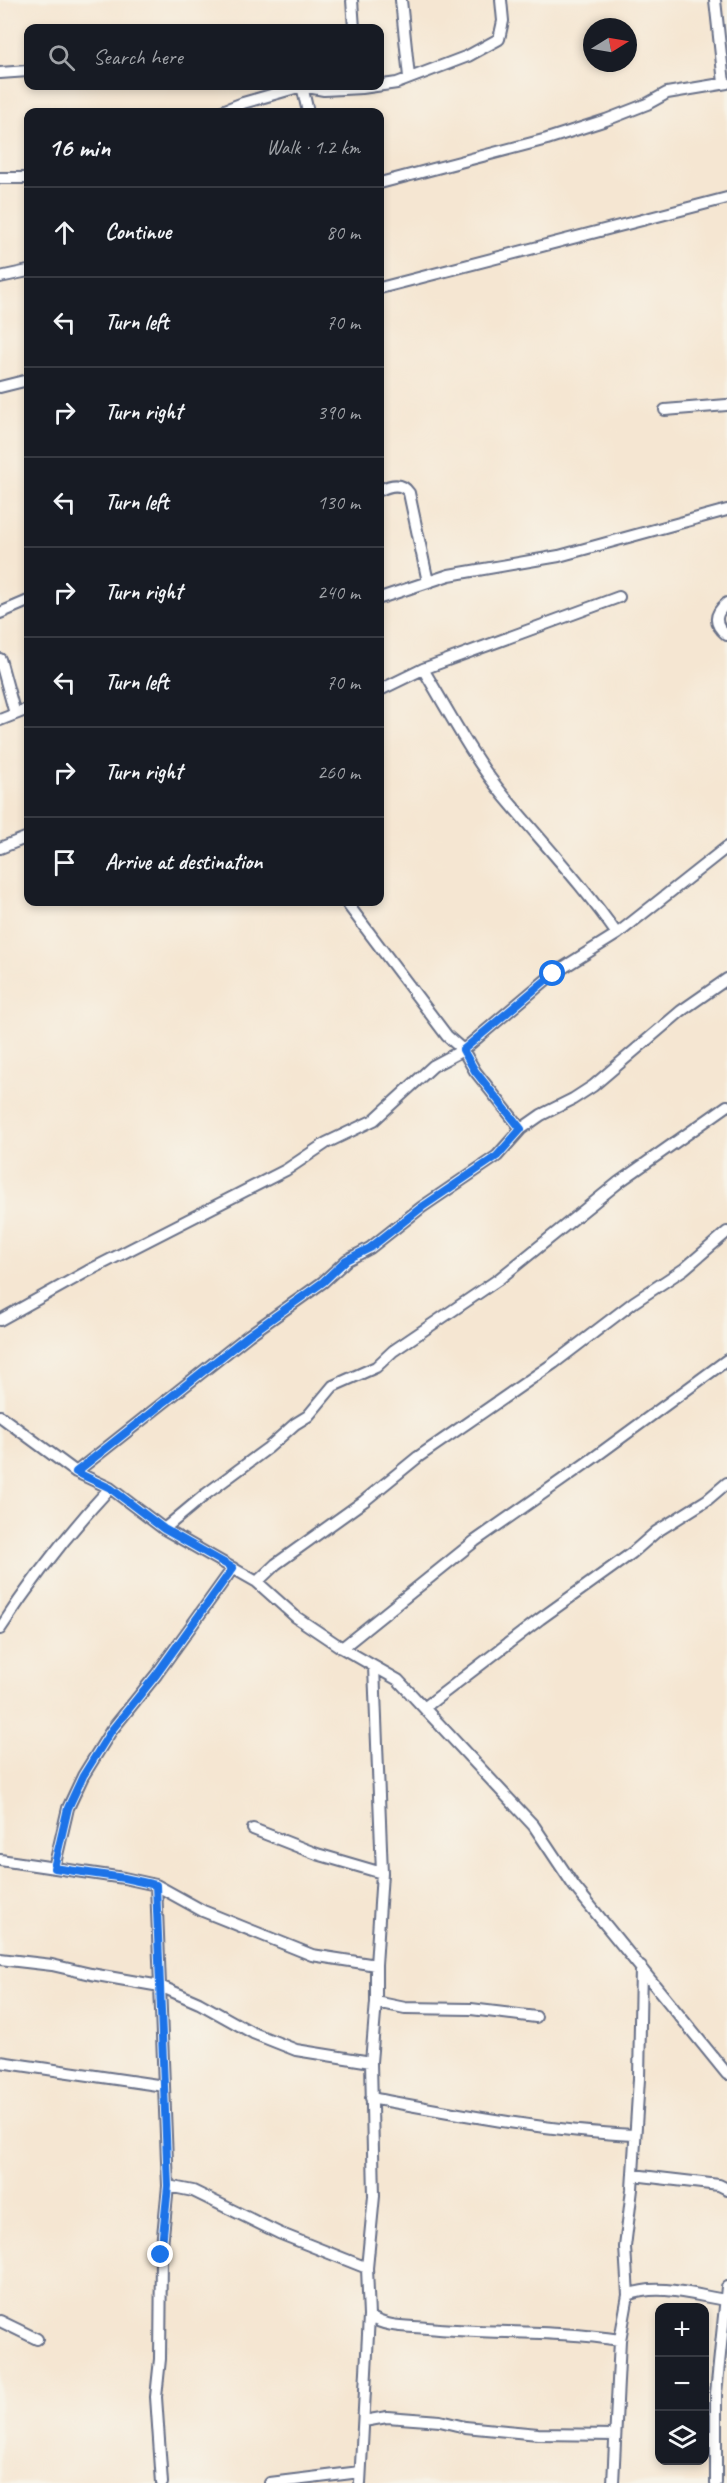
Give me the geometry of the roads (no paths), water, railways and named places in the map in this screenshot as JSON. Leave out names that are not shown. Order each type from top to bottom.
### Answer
[{"type":"street","points":[[351,0],[354,24]]},
{"type":"street","points":[[401,0],[409,77]]},
{"type":"street","points":[[384,84],[397,83],[468,56],[499,39],[503,21],[501,0]]},
{"type":"street","points":[[384,182],[596,123],[647,104],[667,93],[725,83],[715,0]]},
{"type":"street","points":[[0,73],[24,71]]},
{"type":"street","points":[[230,108],[288,90]]},
{"type":"street","points":[[303,90],[307,108]]},
{"type":"street","points":[[0,178],[24,177]]},
{"type":"street","points":[[384,287],[727,198]]},
{"type":"street","points":[[0,277],[24,272]]},
{"type":"street","points":[[0,387],[24,381]]},
{"type":"street","points":[[665,410],[727,405]]},
{"type":"street","points":[[384,489],[398,485],[409,493],[428,582]]},
{"type":"street","points":[[384,597],[449,575],[580,551],[727,510]]},
{"type":"street","points":[[384,688],[423,669],[620,597]]},
{"type":"street","points":[[0,613],[24,603]]},
{"type":"street","points":[[727,603],[716,615],[716,620],[720,630],[727,635]]},
{"type":"street","points":[[0,659],[15,714]]},
{"type":"street","points":[[423,669],[482,766],[504,796],[584,888],[617,934]]},
{"type":"street","points":[[0,720],[24,711]]},
{"type":"street","points":[[0,848],[24,839]]},
{"type":"street","points":[[0,1320],[88,1271],[286,1170],[326,1143],[374,1120],[433,1066],[463,1050],[553,974],[617,934],[727,847]]},
{"type":"street","points":[[349,906],[447,1036],[463,1050],[475,1071],[521,1129]]},
{"type":"street","points":[[76,1472],[249,1335],[323,1282],[346,1260],[370,1248],[422,1207],[497,1156],[521,1129],[593,1086],[681,1011],[727,979]]},
{"type":"street","points":[[164,1529],[308,1416],[333,1386],[376,1367],[393,1351],[499,1279],[619,1182],[727,1106]]},
{"type":"street","points":[[257,1582],[276,1564],[364,1501],[418,1457],[545,1369],[634,1302],[684,1269],[727,1232]]},
{"type":"street","points":[[342,1648],[475,1541],[727,1360]]},
{"type":"street","points":[[0,1416],[76,1472],[110,1488],[164,1529],[257,1582],[296,1617],[342,1648],[398,1680],[534,1826],[574,1886],[727,2074]]},
{"type":"street","points":[[424,1707],[540,1618],[632,1553],[656,1532],[707,1500],[727,1483]]},
{"type":"street","points":[[0,1629],[39,1571],[78,1522],[110,1488]]},
{"type":"street","points":[[54,1868],[68,1808],[83,1776],[111,1731],[156,1675],[233,1568]]},
{"type":"street","points":[[270,2483],[360,2477],[369,2316],[367,2268],[374,2196],[371,2062],[382,1873],[374,1667]]},
{"type":"street","points":[[253,1829],[317,1854],[382,1873]]},
{"type":"street","points":[[0,1860],[124,1878],[156,1885],[203,1911],[312,1955],[376,1965]]},
{"type":"street","points":[[156,1885],[168,2186],[161,2255],[160,2359],[156,2397],[162,2483]]},
{"type":"street","points":[[0,1959],[52,1965],[160,1986],[199,2003],[253,2032],[296,2050],[371,2062]]},
{"type":"street","points":[[613,2483],[620,2340],[628,2295],[625,2247],[633,2175],[639,2079],[640,1966]]},
{"type":"street","points":[[376,2002],[405,2008],[471,2009],[536,2018]]},
{"type":"street","points":[[0,2062],[164,2086]]},
{"type":"street","points":[[371,2098],[526,2124],[590,2133],[634,2135]]},
{"type":"street","points":[[633,2175],[719,2185],[727,2189]]},
{"type":"street","points":[[168,2186],[193,2191],[279,2233],[367,2268]]},
{"type":"street","points":[[716,2483],[716,2393],[727,2287]]},
{"type":"street","points":[[628,2295],[639,2290],[658,2289],[725,2300]]},
{"type":"street","points":[[369,2316],[381,2324],[452,2331],[592,2336],[620,2340]]},
{"type":"street","points":[[0,2321],[37,2339]]},
{"type":"street","points":[[364,2421],[387,2417],[440,2421],[465,2427],[538,2434],[615,2435]]}]
